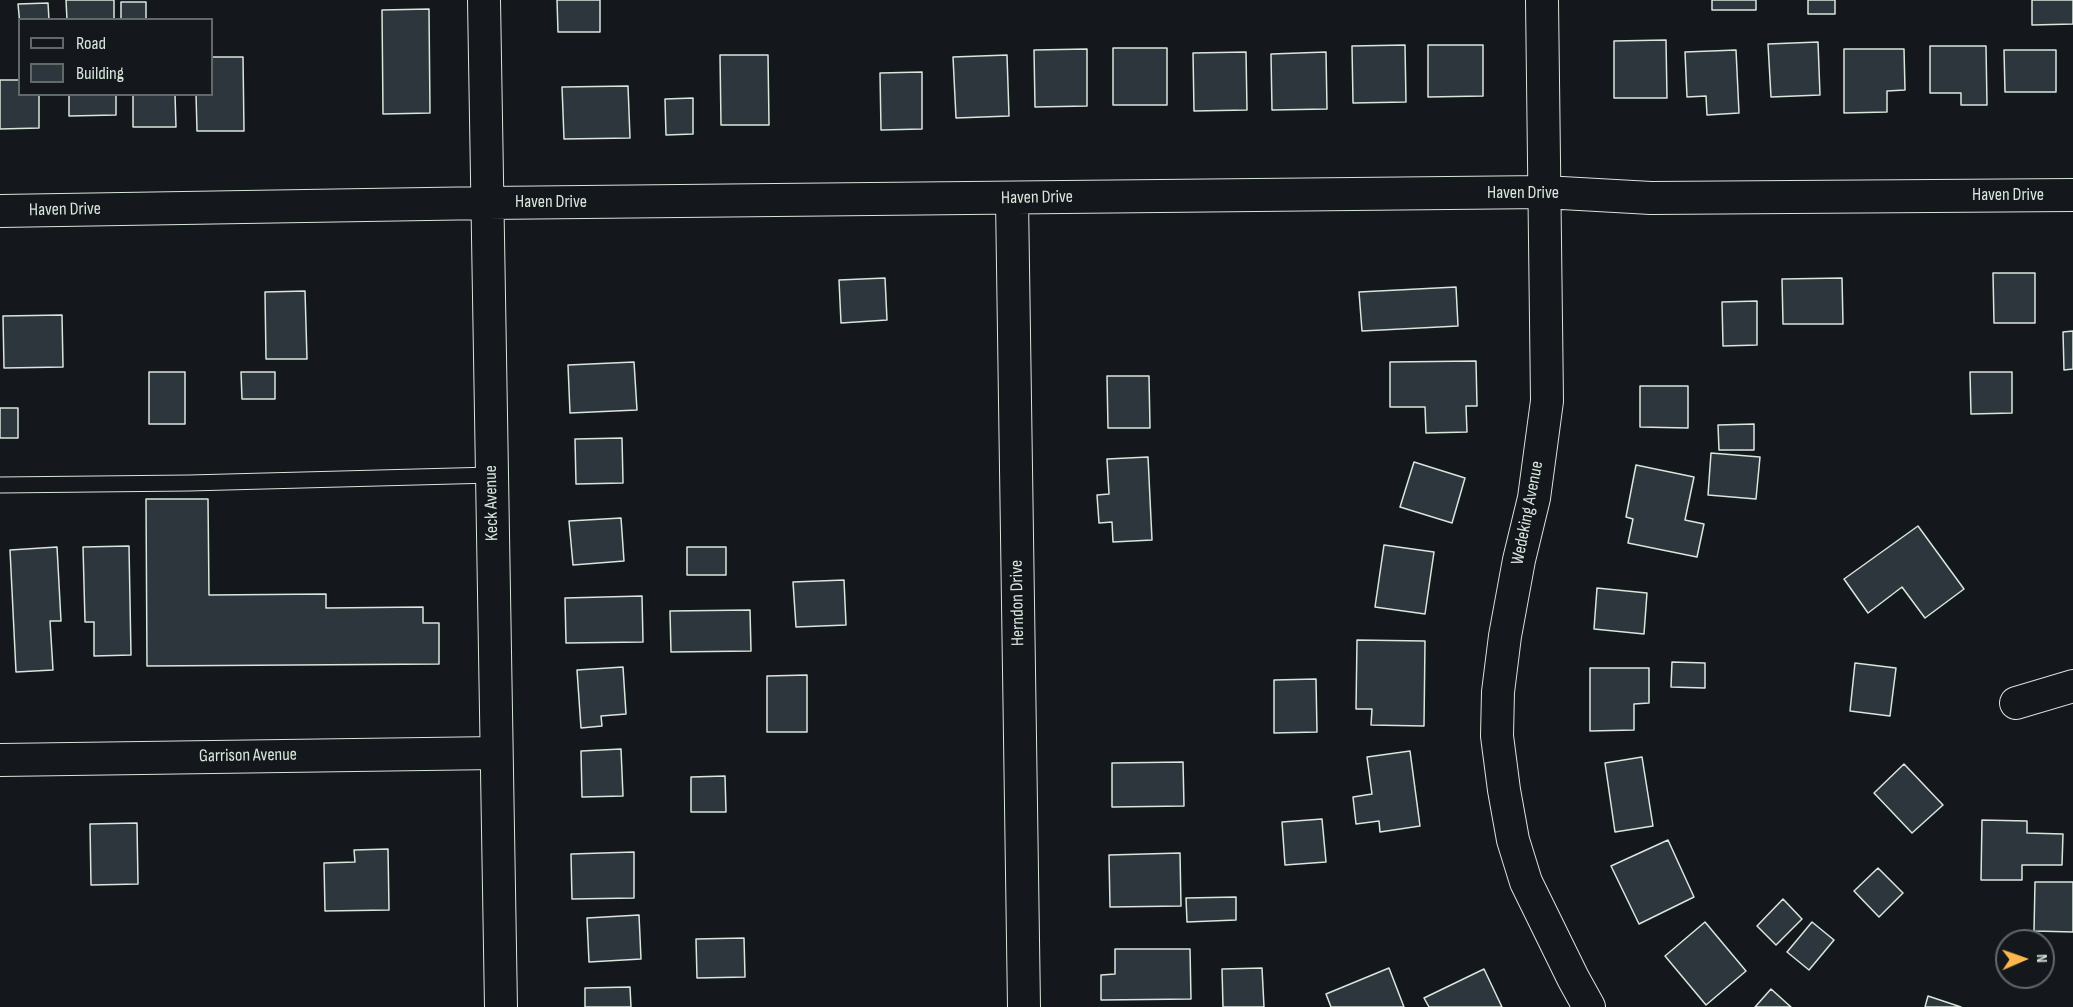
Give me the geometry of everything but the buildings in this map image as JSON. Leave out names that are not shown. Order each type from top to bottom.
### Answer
[{"type":"street","name":"Keck Avenue","points":[[484,0],[501,1007]]},
{"type":"street","name":"Wedeking Avenue","points":[[1542,0],[1547,401],[1534,498],[1519,560],[1505,636],[1498,692],[1497,736],[1513,840],[1526,882],[1589,1007]]},
{"type":"street","name":"Haven Drive","points":[[0,212],[488,203],[1544,192],[1651,198],[2073,195]]},
{"type":"street","name":"Herndon Drive","points":[[1012,199],[1024,1007]]},
{"type":"street","points":[[2016,703],[2073,686]]},
{"type":"street","name":"Garrison Avenue","points":[[0,760],[496,753]]},
{"type":"lane","points":[[0,485],[189,483],[492,475]]}]
